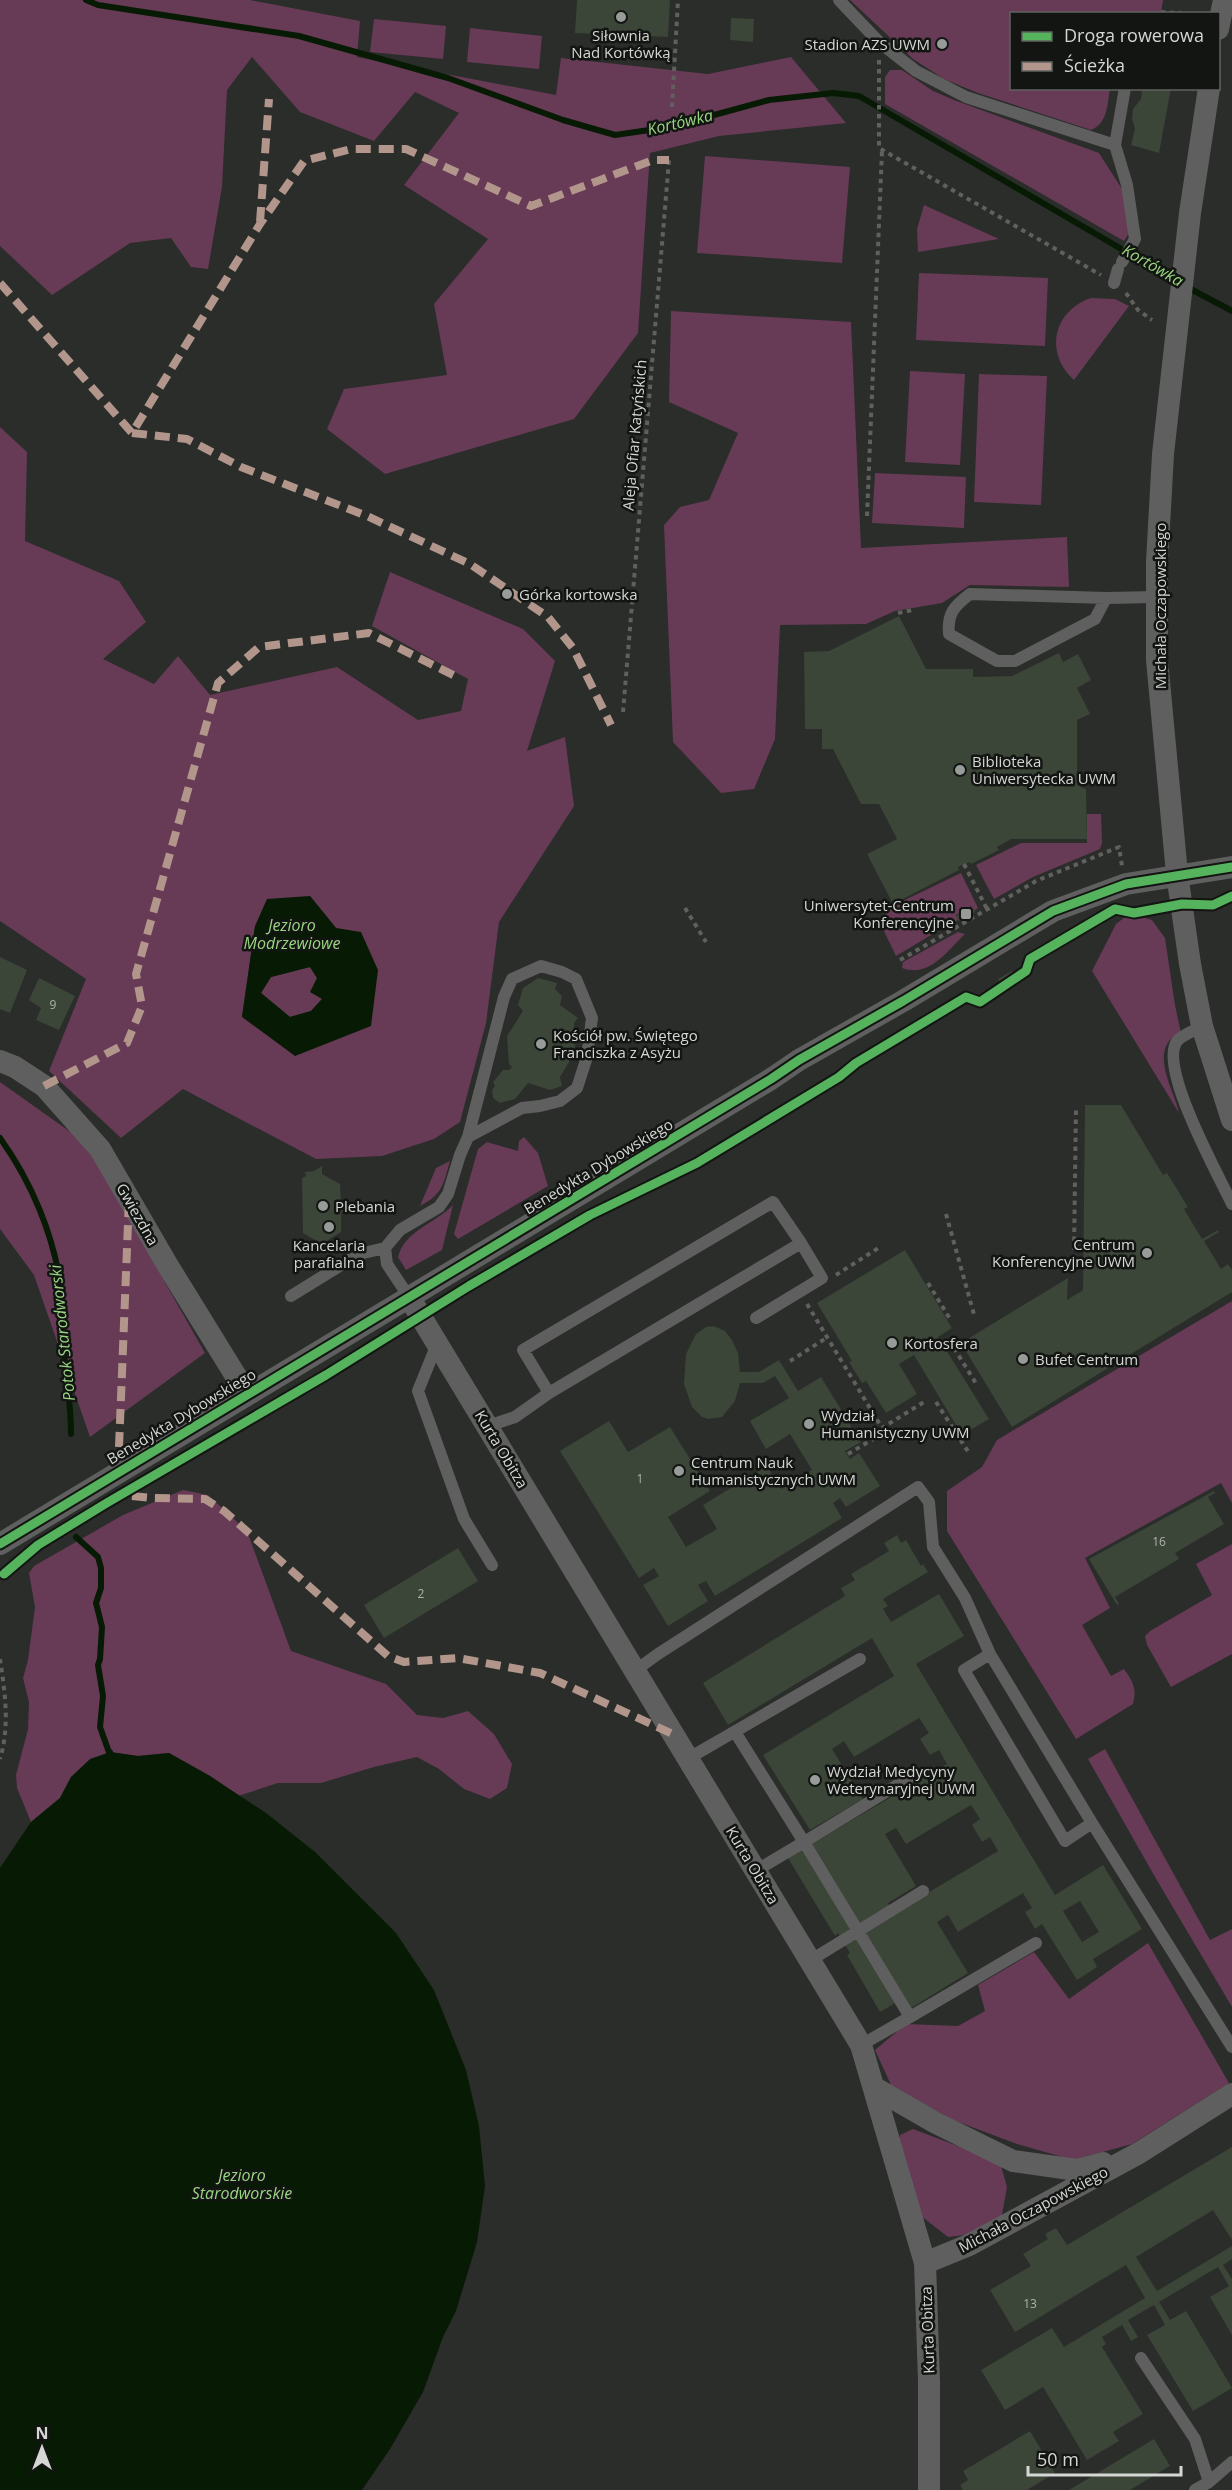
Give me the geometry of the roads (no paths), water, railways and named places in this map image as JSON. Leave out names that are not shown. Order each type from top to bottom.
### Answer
[{"type":"street","points":[[1220,19],[1224,0]]},
{"type":"street","name":"Michała Oczapowskiego","points":[[1209,90],[1190,213],[1163,454],[1157,597],[1157,660],[1177,874],[1190,964],[1202,1026],[1232,1120]]},
{"type":"street","name":"Benedykta Dybowskiego","points":[[0,1544],[761,1085],[800,1059],[903,1001],[1053,911],[1126,884],[1232,867]]},
{"type":"street","name":"Gwiezdna","points":[[0,1060],[44,1086],[100,1149],[247,1395]]},
{"type":"street","name":"Kurta Obitza","points":[[409,1297],[861,2045],[925,2263],[929,2381],[928,2490]]},
{"type":"street","name":"Michała Oczapowskiego","points":[[875,2088],[936,2123],[1013,2161],[1077,2170],[1139,2153]]},
{"type":"street","name":"Michała Oczapowskiego","points":[[925,2263],[969,2245],[1139,2153],[1232,2094]]},
{"type":"lane","points":[[839,0],[879,42],[926,76],[966,97],[1115,145]]},
{"type":"lane","points":[[1114,283],[1120,266],[1135,239],[1127,186],[1115,145],[1125,90]]},
{"type":"lane","points":[[1106,598],[1095,619],[1015,660],[997,661],[949,634],[948,621],[953,607],[970,594],[1106,598],[1157,597]]},
{"type":"lane","points":[[291,1296],[359,1254],[385,1248],[400,1230],[439,1207],[448,1194],[468,1137],[504,997],[513,980],[541,966],[576,979],[592,1018],[587,1058],[577,1088],[560,1101],[522,1108],[468,1137]]},
{"type":"lane","points":[[1202,1026],[1178,1040],[1172,1054],[1173,1069],[1182,1098],[1232,1204]]},
{"type":"lane","points":[[549,1394],[523,1350],[773,1202],[822,1278],[756,1318]]},
{"type":"lane","points":[[488,1426],[515,1417],[549,1394],[801,1243]]},
{"type":"lane","points":[[385,1248],[387,1264],[409,1297]]},
{"type":"lane","points":[[437,1344],[418,1391],[464,1518],[492,1565]]},
{"type":"lane","points":[[636,1670],[918,1487],[929,1502],[933,1547],[965,1598],[990,1654],[1232,2047]]},
{"type":"lane","points":[[990,1654],[964,1670],[1065,1840],[1092,1823]]},
{"type":"lane","points":[[689,1758],[860,1659]]},
{"type":"lane","points":[[735,1732],[910,2017]]},
{"type":"lane","points":[[757,1870],[912,1776]]},
{"type":"lane","points":[[811,1960],[923,1891]]},
{"type":"lane","points":[[861,2045],[1036,1943]]},
{"type":"lane","points":[[1141,2358],[1195,2439],[1209,2482]]},
{"type":"lane","points":[[1195,2490],[1209,2482],[1232,2462]]},
{"type":"water","name":"Jezioro Modrzewiowe","points":[[310,896],[336,928],[361,932],[378,970],[371,1026],[295,1056],[242,1017],[255,926],[267,899]],"holes":[[[310,967],[317,978],[310,992],[322,999],[311,1011],[290,1017],[261,993],[271,977]]]},
{"type":"water","name":"Jezioro Starodworskie","points":[[110,1752],[138,1756],[169,1753],[210,1776],[266,1813],[315,1852],[396,1933],[434,1990],[466,2070],[479,2126],[485,2186],[477,2242],[456,2311],[443,2337],[423,2392],[390,2449],[362,2490],[0,2490],[0,1868],[31,1822],[60,1798],[71,1777],[90,1759]]},
{"type":"waterway","name":"Kortówka","points":[[86,0],[98,5],[299,36],[448,78],[563,120],[615,135],[670,127],[769,100],[833,93],[859,96],[1178,282]]},
{"type":"waterway","name":"Kortówka","points":[[1187,287],[1232,311]]},
{"type":"waterway","name":"Potok Starodworski","points":[[0,1138],[22,1172],[40,1209],[58,1269],[71,1434]]},
{"type":"waterway","name":"Potok Starodworski","points":[[76,1537],[98,1557],[101,1568],[101,1588],[96,1603],[102,1627],[98,1665],[103,1696],[100,1727],[111,1758],[110,1752]]},
{"type":"place","name":"Siłownia Nad Kortówką","points":[[621,17]]},
{"type":"place","name":"Stadion AZS UWM","points":[[942,44]]},
{"type":"place","name":"Górka kortowska","points":[[507,594]]},
{"type":"place","name":"Biblioteka Uniwersytecka UWM","points":[[960,770]]},
{"type":"place","name":"Uniwersytet-Centrum Konferencyjne","points":[[966,914]]},
{"type":"place","name":"Kościół pw. Świętego Franciszka z Asyżu","points":[[541,1044]]},
{"type":"place","name":"Plebania","points":[[323,1206]]},
{"type":"place","name":"Kancelaria parafialna","points":[[329,1227]]},
{"type":"place","name":"Centrum Konferencyjne UWM","points":[[1147,1253]]},
{"type":"place","name":"Kortosfera","points":[[892,1343]]},
{"type":"place","name":"Bufet Centrum","points":[[1023,1359]]},
{"type":"place","name":"Wydział Humanistyczny UWM","points":[[809,1424]]},
{"type":"place","name":"Centrum Nauk Humanistycznych UWM","points":[[679,1471]]},
{"type":"place","name":"Wydział Medycyny Weterynaryjnej UWM","points":[[815,1780]]}]
